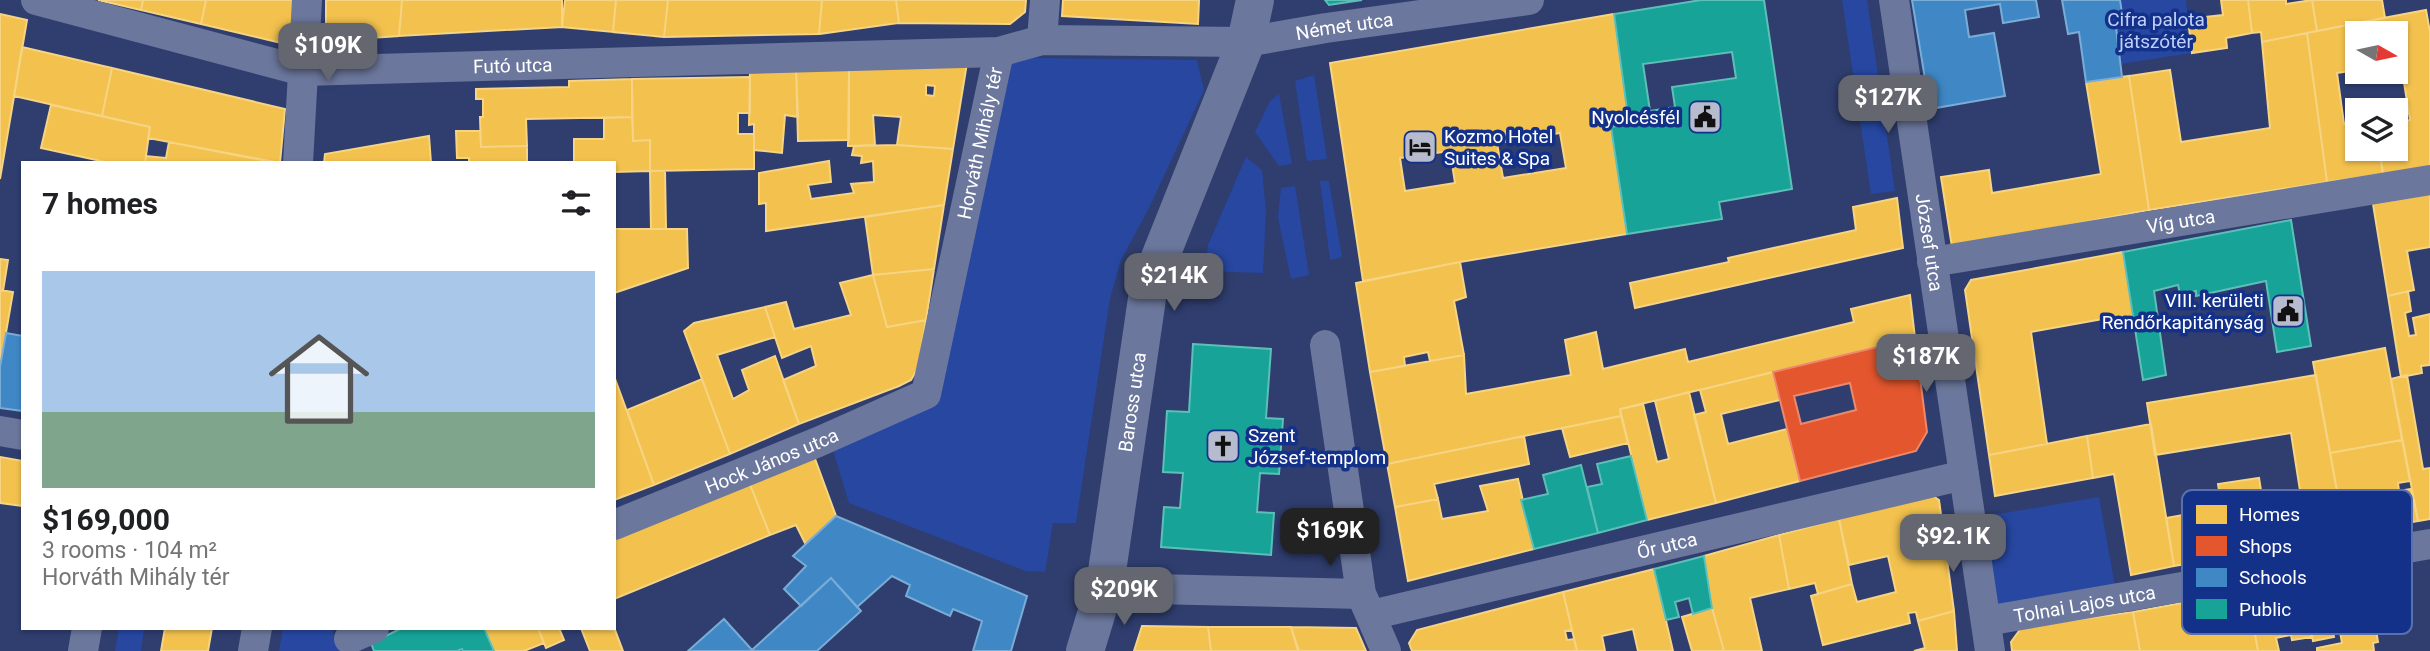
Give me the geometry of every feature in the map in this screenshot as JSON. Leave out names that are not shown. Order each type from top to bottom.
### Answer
[{"type":"street","name":"Futó utca","points":[[36,0],[303,71],[999,52]]},
{"type":"street","points":[[298,161],[307,0]]},
{"type":"street","points":[[1042,40],[1045,0]]},
{"type":"street","name":"Baross utca","points":[[1085,651],[1105,585],[1149,285],[1246,42],[1255,0]]},
{"type":"street","name":"Német utca","points":[[1246,42],[1326,28],[1529,0]]},
{"type":"street","name":"József utca","points":[[1894,0],[1990,651]]},
{"type":"street","name":"Horváth Mihály tér","points":[[926,394],[999,52],[1042,40],[1246,42]]},
{"type":"street","name":"Víg utca","points":[[1932,262],[2430,180]]},
{"type":"street","points":[[1325,345],[1366,605],[1386,651]]},
{"type":"street","name":"Hock János utca","points":[[616,524],[818,442],[926,394]]},
{"type":"street","points":[[0,431],[21,435]]},
{"type":"street","name":"Őr utca","points":[[1366,605],[1964,475]]},
{"type":"street","name":"Tolnai Lajos utca","points":[[2412,547],[2430,544]]},
{"type":"street","points":[[1105,585],[1366,605]]},
{"type":"street","name":"Tolnai Lajos utca","points":[[1986,621],[2182,587]]},
{"type":"street","points":[[83,651],[87,630]]},
{"type":"street","points":[[253,651],[257,630]]},
{"type":"green space","points":[[1842,0],[1867,0],[1895,191],[1871,194]]},
{"type":"green space","name":"Cifra palota játszótér","points":[[2120,0],[2186,0],[2192,53],[2120,64],[2116,27],[2124,26]]},
{"type":"green space","points":[[1031,58],[1197,60],[1204,90],[1149,208],[1121,260],[1110,298],[1076,523],[1053,523],[1045,572],[1026,571],[849,503],[833,450],[921,412],[1003,62]]},
{"type":"green space","points":[[1314,75],[1327,159],[1307,161],[1295,81]]},
{"type":"green space","points":[[1279,94],[1292,164],[1279,166],[1255,132],[1270,101]]},
{"type":"green space","points":[[1246,157],[1262,170],[1266,211],[1263,273],[1204,271],[1208,245]]},
{"type":"green space","points":[[1320,181],[1329,181],[1342,257],[1330,260]]},
{"type":"green space","points":[[1295,186],[1309,275],[1291,279],[1278,218],[1281,188]]},
{"type":"green space","points":[[2099,497],[2117,597],[1986,621],[1970,519]]},
{"type":"green space","points":[[119,630],[144,630],[141,651],[115,651]]},
{"type":"green space","points":[[283,630],[332,630],[340,651],[279,651]]},
{"type":"building: Homes","points":[[98,0],[143,0],[141,10]]},
{"type":"building: Homes","points":[[143,0],[206,0],[201,24],[141,10]]},
{"type":"building: Homes","points":[[206,0],[294,0],[293,37],[281,43],[201,24]]},
{"type":"building: Homes","points":[[326,0],[402,0],[399,36],[326,41]]},
{"type":"building: Homes","points":[[402,0],[562,0],[562,27],[399,36]]},
{"type":"building: Homes","points":[[565,0],[616,0],[613,32],[562,27]]},
{"type":"building: Homes","points":[[616,0],[668,0],[664,37],[613,32]]},
{"type":"building: Homes","points":[[668,0],[822,0],[819,34],[664,37]]},
{"type":"building: Homes","points":[[822,0],[896,0],[899,23],[819,34]]},
{"type":"building: Homes","points":[[896,0],[1026,0],[1025,12],[1010,24],[899,23]]},
{"type":"building: Homes","points":[[1063,0],[1199,0],[1198,24],[1062,16]]},
{"type":"building: Homes","points":[[2221,0],[2248,0],[2252,33],[2226,38],[2227,48],[2192,53],[2188,19],[2223,15]]},
{"type":"building: Homes","points":[[2248,0],[2286,0],[2286,4],[2312,0],[2317,31],[2262,42],[2261,32],[2252,33]]},
{"type":"building: Homes","points":[[2312,0],[2382,0],[2385,18],[2345,21],[2345,26],[2317,31]]},
{"type":"building: Homes","points":[[2426,10],[2430,32],[2430,167],[2383,174],[2381,161],[2408,161],[2410,120],[2404,84],[2408,84],[2408,21],[2367,21]]},
{"type":"building: Homes","points":[[0,14],[27,20],[0,179]]},
{"type":"building: Homes","name":"Kozmo Hotel Suites & Spa","points":[[1614,14],[1629,124],[1611,127],[1627,234],[1363,281],[1330,63]],"holes":[[[1560,133],[1566,168],[1503,178],[1497,143]],[[1450,151],[1455,183],[1405,191],[1400,158]]]},
{"type":"building: Homes","points":[[2345,25],[2345,72],[2337,73],[2345,124],[2345,161],[2381,161],[2383,174],[2327,182],[2307,33]]},
{"type":"building: Homes","points":[[2307,33],[2327,182],[2149,210],[2129,76],[2170,70],[2181,142],[2270,128],[2262,42]]},
{"type":"building: Homes","points":[[22,47],[112,68],[102,116],[14,96]]},
{"type":"building: Homes","points":[[967,63],[953,149],[897,145],[901,117],[873,115],[875,145],[848,146],[849,67]],"holes":[[[926,85],[935,86],[934,96],[926,95]]]},
{"type":"building: Homes","points":[[849,67],[849,140],[798,141],[796,69]]},
{"type":"building: Homes","points":[[112,68],[285,109],[280,161],[148,138],[150,127],[102,116]]},
{"type":"building: Homes","points":[[796,69],[798,117],[785,115],[782,153],[754,150],[754,124],[749,125],[750,70]]},
{"type":"building: Homes","points":[[2129,76],[2149,210],[1952,247],[1941,177],[1989,170],[1992,193],[2101,174],[2086,82]]},
{"type":"building: Homes","points":[[750,77],[750,113],[738,113],[738,134],[754,134],[754,169],[650,171],[650,140],[633,141],[632,79]]},
{"type":"building: Homes","points":[[632,79],[632,117],[526,119],[527,146],[481,147],[480,117],[483,117],[483,99],[476,99],[476,89],[569,87],[569,81]]},
{"type":"building: Homes","points":[[51,105],[150,127],[145,161],[101,161],[41,148]]},
{"type":"building: Homes","points":[[632,117],[633,141],[650,140],[650,171],[616,172],[616,161],[574,161],[574,139],[604,139],[604,118]]},
{"type":"building: Homes","points":[[456,131],[480,131],[481,147],[527,146],[527,161],[469,161],[469,158],[457,158]]},
{"type":"building: Homes","points":[[429,136],[431,161],[324,161],[325,154]]},
{"type":"building: Homes","points":[[169,142],[267,161],[145,161],[146,156],[166,158]]},
{"type":"building: Homes","points":[[897,145],[953,149],[944,205],[766,231],[766,203],[759,204],[759,173],[829,161],[831,182],[808,185],[811,199],[854,193],[851,184],[874,182],[873,161],[861,163],[862,156],[852,155],[854,146]]},
{"type":"building: Homes","points":[[650,171],[665,171],[666,229],[651,229]]},
{"type":"building: Homes","points":[[2430,194],[2430,247],[2407,251],[2414,290],[2388,296],[2373,204]]},
{"type":"building: Homes","points":[[1897,198],[1903,248],[1635,308],[1630,283],[1729,262],[1728,258],[1856,230],[1853,207]]},
{"type":"building: Homes","points":[[944,205],[934,269],[873,275],[865,217]]},
{"type":"building: Homes","points":[[616,229],[687,229],[688,268],[616,292]]},
{"type":"building: Homes","points":[[2123,252],[2135,326],[2116,330],[2114,317],[2031,332],[2047,444],[1989,455],[1965,290],[1971,280]]},
{"type":"building: Homes","points":[[0,259],[8,260],[3,291],[0,290]]},
{"type":"building: Homes","points":[[1460,262],[1466,297],[1454,301],[1464,355],[1430,361],[1428,352],[1404,357],[1405,366],[1370,372],[1356,283]]},
{"type":"building: Homes","points":[[934,269],[926,320],[887,327],[873,275]]},
{"type":"building: Homes","points":[[873,275],[887,327],[926,320],[918,368],[911,380],[899,386],[799,424],[783,380],[816,366],[811,346],[782,358],[765,307],[786,302],[794,329],[851,315],[840,283]]},
{"type":"building: Homes","points":[[0,290],[13,292],[0,367]]},
{"type":"building: Homes","points":[[2408,291],[2411,311],[2405,313],[2409,336],[2416,335],[2413,318],[2430,314],[2430,365],[2421,366],[2422,373],[2401,377],[2388,296]]},
{"type":"building: Homes","points":[[1910,295],[1915,338],[1620,409],[1621,416],[1387,464],[1370,372],[1464,355],[1466,394],[1571,375],[1565,340],[1596,332],[1603,369],[1685,349],[1688,362],[1854,322],[1851,309]]},
{"type":"building: Homes","points":[[765,307],[775,337],[717,355],[733,399],[749,390],[742,370],[775,356],[799,424],[730,454],[684,331],[694,323]]},
{"type":"building: Homes","points":[[2385,348],[2402,440],[2330,453],[2313,362]]},
{"type":"building: Homes","points":[[1773,372],[1780,400],[1721,414],[1728,444],[1787,429],[1800,481],[1716,503],[1694,415],[1706,412],[1700,390]]},
{"type":"building: Homes","points":[[2316,375],[2337,490],[2300,490],[2291,433],[2155,455],[2147,403]]},
{"type":"building: Homes","points":[[2407,375],[2423,469],[2430,468],[2430,519],[2418,521],[2391,379]]},
{"type":"building: Homes","points":[[702,379],[730,454],[654,485],[627,410]]},
{"type":"building: Homes","points":[[616,381],[654,485],[616,499]]},
{"type":"building: Homes","points":[[1689,392],[1716,503],[1647,520],[1620,409],[1643,404],[1657,462],[1669,459],[1655,401]]},
{"type":"building: Homes","points":[[1621,416],[1628,443],[1570,457],[1562,428]]},
{"type":"building: Homes","points":[[2151,424],[2174,566],[2131,575],[2114,474],[2093,478],[2087,436]]},
{"type":"building: Homes","points":[[1524,436],[1529,464],[1434,484],[1438,499],[1395,507],[1387,464]]},
{"type":"building: Homes","points":[[2087,436],[2093,478],[1995,496],[1989,455]]},
{"type":"building: Homes","points":[[2402,440],[2410,481],[2398,483],[2399,490],[2337,490],[2330,453]]},
{"type":"building: Homes","points":[[814,456],[836,516],[806,545],[796,525],[770,535],[749,482]]},
{"type":"building: Homes","points":[[0,457],[21,461],[21,506],[0,503]]},
{"type":"building: Homes","points":[[2259,478],[2261,490],[2219,490],[2218,484]]},
{"type":"building: Homes","points":[[1518,479],[1534,549],[1408,581],[1395,507],[1438,499],[1442,519],[1488,511],[1480,486]]},
{"type":"building: Homes","points":[[749,482],[770,535],[616,598],[616,536]]},
{"type":"building: Homes","points":[[1930,494],[1939,500],[1954,611],[1918,621],[1916,612],[1908,613],[1910,623],[1823,645],[1811,596],[1852,584],[1857,602],[1896,592],[1888,556],[1849,565],[1839,519]]},
{"type":"building: Homes","points":[[2412,494],[2418,521],[2412,522]]},
{"type":"building: Homes","points":[[2182,515],[2182,565],[2174,566],[2166,518]]},
{"type":"building: Homes","points":[[1839,519],[1852,584],[1818,594],[1815,583],[1789,589],[1779,535]]},
{"type":"building: Homes","points":[[1779,535],[1789,589],[1750,598],[1762,651],[1724,651],[1712,608],[1704,556]]},
{"type":"building: Homes","points":[[1654,569],[1673,651],[1638,651],[1633,629],[1602,636],[1605,651],[1577,651],[1563,592]]},
{"type":"building: Homes","points":[[1563,592],[1572,630],[1565,631],[1567,640],[1574,639],[1577,651],[1412,651],[1409,643],[1417,630]]},
{"type":"building: Homes","points":[[2182,603],[2182,634],[2255,634],[2258,651],[2140,651],[2133,612]]},
{"type":"building: Homes","points":[[1712,608],[1724,651],[1692,651],[1682,617]]},
{"type":"building: Homes","points":[[1954,611],[1957,651],[1914,651],[1925,648],[1918,621]]},
{"type":"building: Homes","points":[[2133,612],[2140,651],[2012,651],[2011,642],[2022,627]]},
{"type":"building: Homes","points":[[1142,626],[1208,627],[1211,651],[1134,651]]},
{"type":"building: Homes","points":[[1208,627],[1291,627],[1298,651],[1211,651]]},
{"type":"building: Homes","points":[[1291,627],[1356,628],[1366,651],[1299,651]]},
{"type":"building: Homes","points":[[165,630],[212,630],[208,651],[161,651]]},
{"type":"building: Homes","points":[[485,630],[539,630],[544,643],[524,651],[494,651]]},
{"type":"building: Homes","points":[[539,630],[560,630],[564,640],[546,648]]},
{"type":"building: Homes","points":[[582,630],[615,630],[623,651],[590,651]]},
{"type":"building: Homes","points":[[2255,634],[2311,634],[2312,637],[2292,640],[2291,635],[2276,638],[2279,651],[2258,651]]},
{"type":"building: Homes","points":[[2312,634],[2333,634],[2334,637],[2313,641]]},
{"type":"building: Homes","points":[[2340,634],[2377,634],[2378,642],[2373,643],[2374,651],[2317,651],[2317,648],[2342,643]]},
{"type":"building: Shops","points":[[1915,338],[1927,432],[1916,451],[1800,481],[1773,372]],"holes":[[[1850,383],[1856,410],[1801,424],[1794,396]]]},
{"type":"building: Schools","points":[[1912,0],[2036,0],[2039,17],[2003,23],[2000,4],[1965,10],[1969,37],[1994,33],[2005,96],[1930,109]]},
{"type":"building: Schools","points":[[2062,0],[2120,0],[2124,26],[2116,27],[2122,77],[2086,82],[2079,32],[2068,34]]},
{"type":"building: Schools","points":[[6,333],[21,336],[21,411],[0,408],[0,367]]},
{"type":"building: Schools","points":[[836,516],[1027,596],[1011,651],[973,651],[982,621],[953,609],[950,616],[906,596],[910,585],[892,576],[857,607],[831,578],[801,606],[784,589],[806,566],[793,556]]},
{"type":"building: Schools","points":[[831,578],[861,611],[817,651],[688,651],[724,619],[752,650]]},
{"type":"building: Public","points":[[1325,0],[1362,0],[1329,5]]},
{"type":"building: Public","name":"Nyolcésfél","points":[[1701,0],[1764,0],[1792,189],[1719,202],[1722,219],[1627,234],[1611,127],[1629,124],[1614,14]],"holes":[[[1732,52],[1736,78],[1672,87],[1675,107],[1650,111],[1643,64]]]},
{"type":"building: Public","name":"VIII. kerületi Rendőrkapitányság","points":[[2291,220],[2311,346],[2277,352],[2266,281],[2196,296],[2196,291],[2180,294],[2178,285],[2154,291],[2166,375],[2143,380],[2123,252]]},
{"type":"building: Public","name":"Szent József-templom","points":[[1193,344],[1271,349],[1266,418],[1283,419],[1279,474],[1260,473],[1257,512],[1274,513],[1271,555],[1161,547],[1164,507],[1180,508],[1183,473],[1163,472],[1167,411],[1189,412]]},
{"type":"building: Public","points":[[1631,456],[1647,520],[1598,533],[1587,487],[1602,484],[1597,464]]},
{"type":"building: Public","points":[[1581,465],[1598,533],[1534,549],[1521,500],[1548,494],[1543,475]]},
{"type":"building: Public","points":[[1704,556],[1712,608],[1693,614],[1689,598],[1675,602],[1679,617],[1666,620],[1654,569]]},
{"type":"building: Public","points":[[398,630],[485,630],[494,651],[374,651],[371,643]]},
{"type":"place","name":"Nyolcésfél","points":[[1705,117]]},
{"type":"place","name":"Kozmo Hotel Suites & Spa","points":[[1420,147]]},
{"type":"place","name":"VIII. kerületi Rendőrkapitányság","points":[[2288,311]]},
{"type":"place","name":"Szent József-templom","points":[[1223,446]]}]
